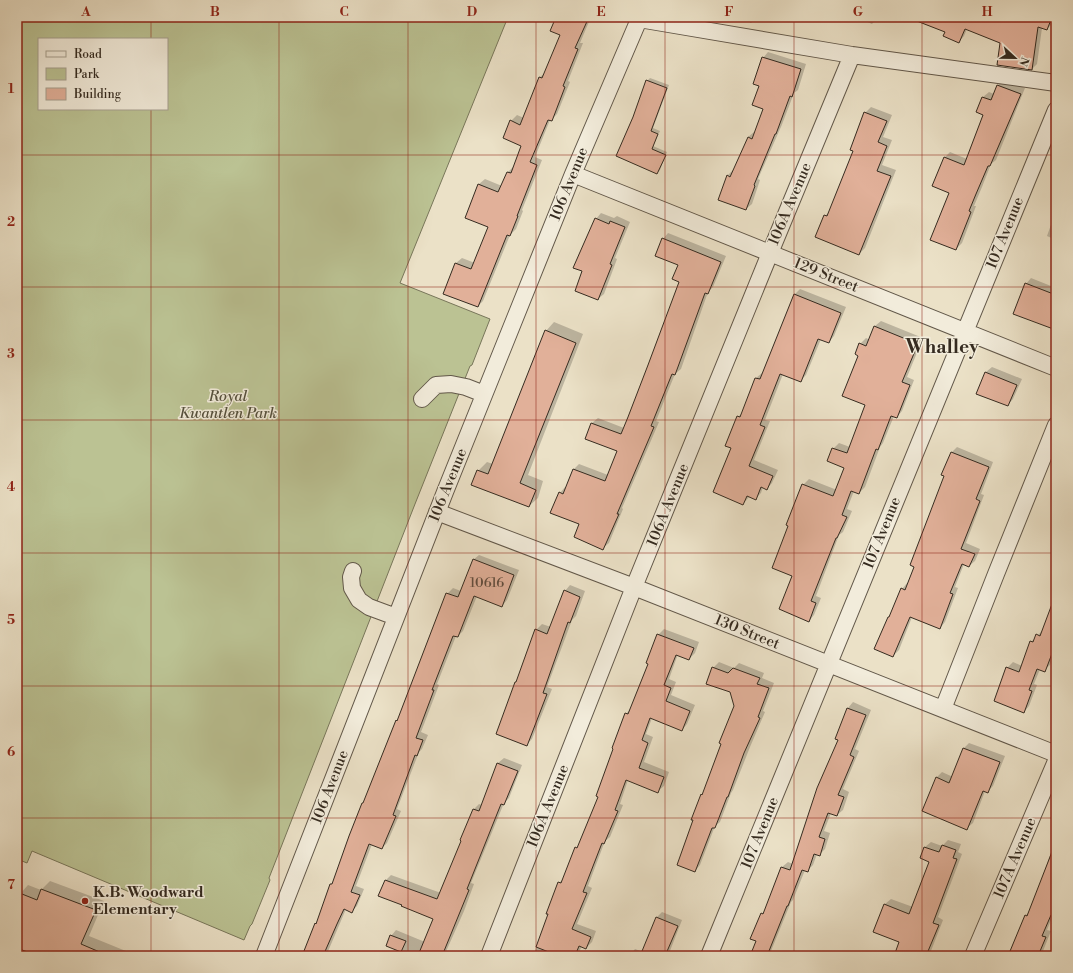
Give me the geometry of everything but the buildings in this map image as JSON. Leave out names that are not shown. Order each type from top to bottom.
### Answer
[{"type":"street","points":[[640,18],[852,55],[1056,83]]},
{"type":"street","name":"106 Avenue","points":[[264,956],[484,394],[573,174],[640,18]]},
{"type":"street","name":"106A Avenue","points":[[489,956],[634,588],[852,55]]},
{"type":"street","name":"107 Avenue","points":[[709,956],[964,331],[1056,110]]},
{"type":"street","name":"129 Street","points":[[573,174],[1056,368]]},
{"type":"street","points":[[422,399],[436,385],[452,384],[466,387],[484,394]]},
{"type":"street","points":[[943,709],[1056,425]]},
{"type":"street","name":"130 Street","points":[[437,512],[1056,754]]},
{"type":"street","points":[[353,571],[351,577],[352,588],[359,600],[369,607],[396,618]]},
{"type":"street","name":"107A Avenue","points":[[973,956],[1056,761]]},
{"type":"green space","name":"Royal Kwantlen Park","points":[[17,17],[508,17],[400,283],[490,319],[415,504],[269,878],[270,880],[244,940],[32,851],[27,863],[17,859]]},
{"type":"place","name":"K.B. Woodward Elementary","points":[[85,901]]},
{"type":"district","name":"Whalley","points":[[942,347]]}]
